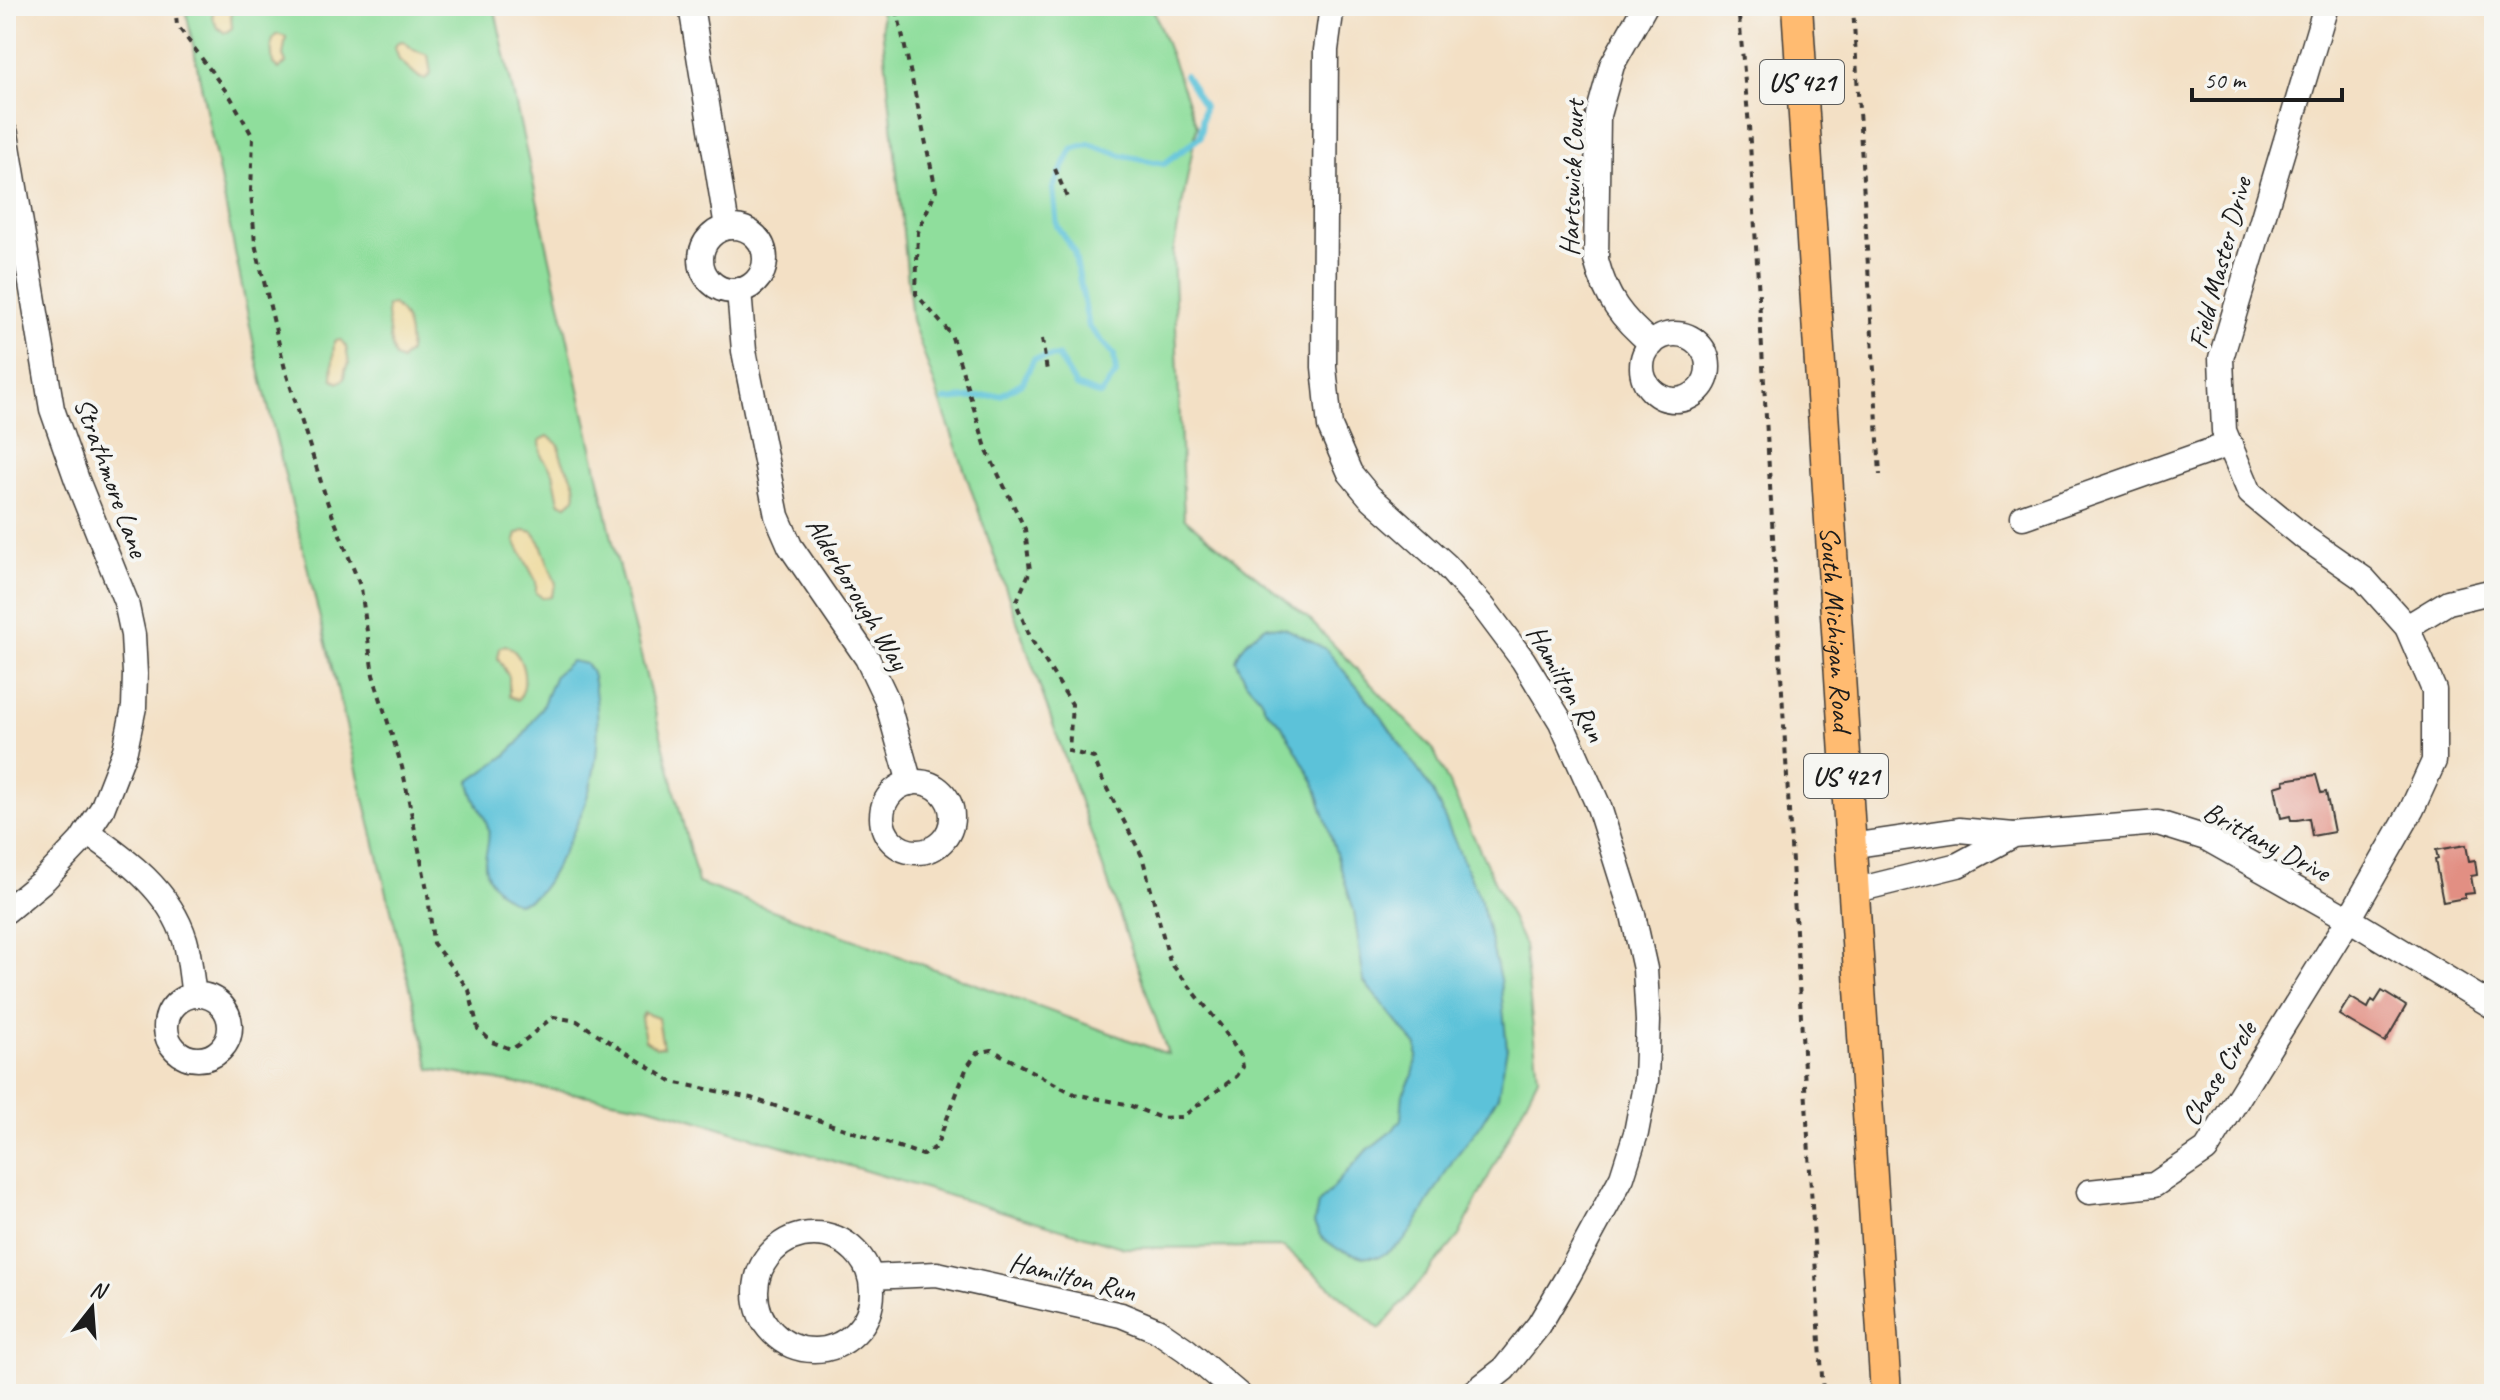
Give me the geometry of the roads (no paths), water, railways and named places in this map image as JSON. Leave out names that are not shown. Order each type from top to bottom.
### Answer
[{"type":"main road","name":"South Michigan Road","points":[[1797,6],[1886,1394]]},
{"type":"street","points":[[691,6],[727,227]]},
{"type":"street","name":"Hamilton Run","points":[[1332,6],[1326,50],[1324,367],[1330,427],[1350,473],[1369,496],[1446,565],[1484,608],[1523,660],[1561,722],[1599,807],[1633,915],[1645,969],[1648,1021],[1646,1080],[1636,1133],[1622,1177],[1539,1325],[1504,1369],[1480,1391]]},
{"type":"street","name":"Hartswick Court","points":[[1645,6],[1612,65],[1598,115],[1596,260],[1602,283],[1624,321],[1652,344]]},
{"type":"street","name":"Field Master Drive","points":[[2326,6],[2221,358],[2224,431],[2250,493],[2305,538],[2364,579],[2407,627],[2434,690],[2434,761],[2412,809],[2349,919]]},
{"type":"street","name":"Strathmore Lane","points":[[6,134],[52,409],[126,602],[133,635],[134,707],[125,750],[102,809],[87,832],[45,879],[6,911]]},
{"type":"street","points":[[727,227],[747,230],[755,235],[765,253],[763,272],[757,281],[739,290],[728,290],[709,280],[701,259],[708,239],[727,227]]},
{"type":"street","name":"Alderborough Way","points":[[739,290],[744,351],[777,516],[790,546],[867,658],[886,698],[910,783]]},
{"type":"street","points":[[2023,517],[2230,444]]},
{"type":"street","points":[[2407,627],[2448,602],[2494,591]]},
{"type":"street","name":"Brittany Drive","points":[[1853,891],[1958,865],[2014,835],[2158,823],[2206,838],[2349,919],[2494,1007]]},
{"type":"street","points":[[1850,846],[1959,830],[2014,835]]},
{"type":"street","points":[[87,832],[148,879],[170,910],[185,940],[194,995]]},
{"type":"street","name":"Chase Circle","points":[[2089,1192],[2154,1185],[2206,1150],[2349,919]]},
{"type":"street","points":[[810,1233],[830,1235],[848,1244],[863,1259],[871,1277],[873,1295],[869,1314],[853,1336],[829,1350],[810,1351],[784,1342],[764,1323],[757,1305],[756,1285],[761,1266],[773,1250],[790,1238],[810,1233]]},
{"type":"street","name":"Hamilton Run","points":[[871,1277],[937,1274],[1121,1315],[1157,1330],[1238,1394]]},
{"type":"water","points":[[1266,626],[1285,628],[1326,649],[1381,716],[1433,792],[1481,901],[1500,979],[1507,1048],[1498,1096],[1453,1160],[1414,1227],[1402,1243],[1379,1257],[1363,1257],[1338,1249],[1321,1237],[1314,1224],[1318,1204],[1365,1152],[1393,1130],[1401,1119],[1403,1094],[1413,1075],[1417,1046],[1364,982],[1354,911],[1314,782],[1281,724],[1266,710],[1246,682],[1236,660],[1248,641]]},
{"type":"water","points":[[571,661],[586,664],[594,680],[598,721],[591,783],[578,822],[547,882],[538,893],[517,903],[496,889],[486,872],[488,828],[470,781],[519,742],[542,707],[555,675]]},
{"type":"waterway","points":[[945,400],[1001,395],[1023,382],[1034,359],[1058,356],[1076,386],[1100,395],[1116,374],[1114,355],[1089,327],[1074,251],[1057,226],[1053,188],[1072,149],[1089,144],[1124,156],[1164,164],[1200,137],[1204,106],[1185,75]]}]
